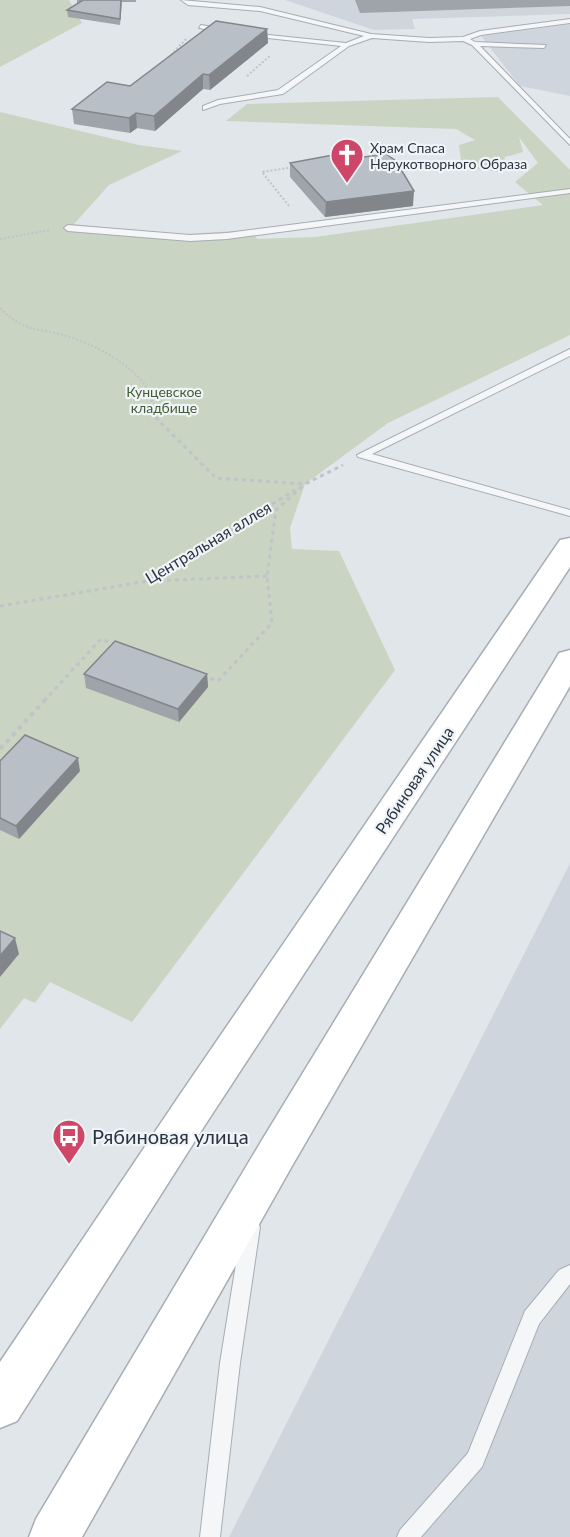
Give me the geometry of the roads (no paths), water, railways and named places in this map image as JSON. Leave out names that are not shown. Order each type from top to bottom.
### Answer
[{"type":"main road","name":"Рябиновая улица","points":[[0,1404],[193,1109],[570,546]]},
{"type":"main road","points":[[54,1537],[277,1153],[570,660]]},
{"type":"lane","points":[[184,0],[188,3],[260,9],[371,36],[429,40],[464,39],[480,33],[570,21]]},
{"type":"lane","points":[[201,27],[234,32]]},
{"type":"lane","points":[[245,34],[347,45]]},
{"type":"lane","points":[[206,108],[218,102],[280,92],[347,45],[371,36]]},
{"type":"lane","points":[[464,39],[474,44],[570,143]]},
{"type":"lane","points":[[474,44],[544,46]]},
{"type":"lane","points":[[68,228],[190,238],[227,236],[570,191]]},
{"type":"lane","points":[[570,352],[362,455],[570,513]]},
{"type":"lane","points":[[210,1537],[230,1363],[256,1191]]},
{"type":"lane","points":[[407,1537],[475,1460],[532,1318],[565,1276],[570,1274]]},
{"type":"place","name":"Храм Спаса Нерукотворного Образа","points":[[347,184]]},
{"type":"place","name":"Рябиновая улица","points":[[69,1165]]},
{"type":"park label","name":"Кунцевское кладбище","points":[[164,400]]}]
